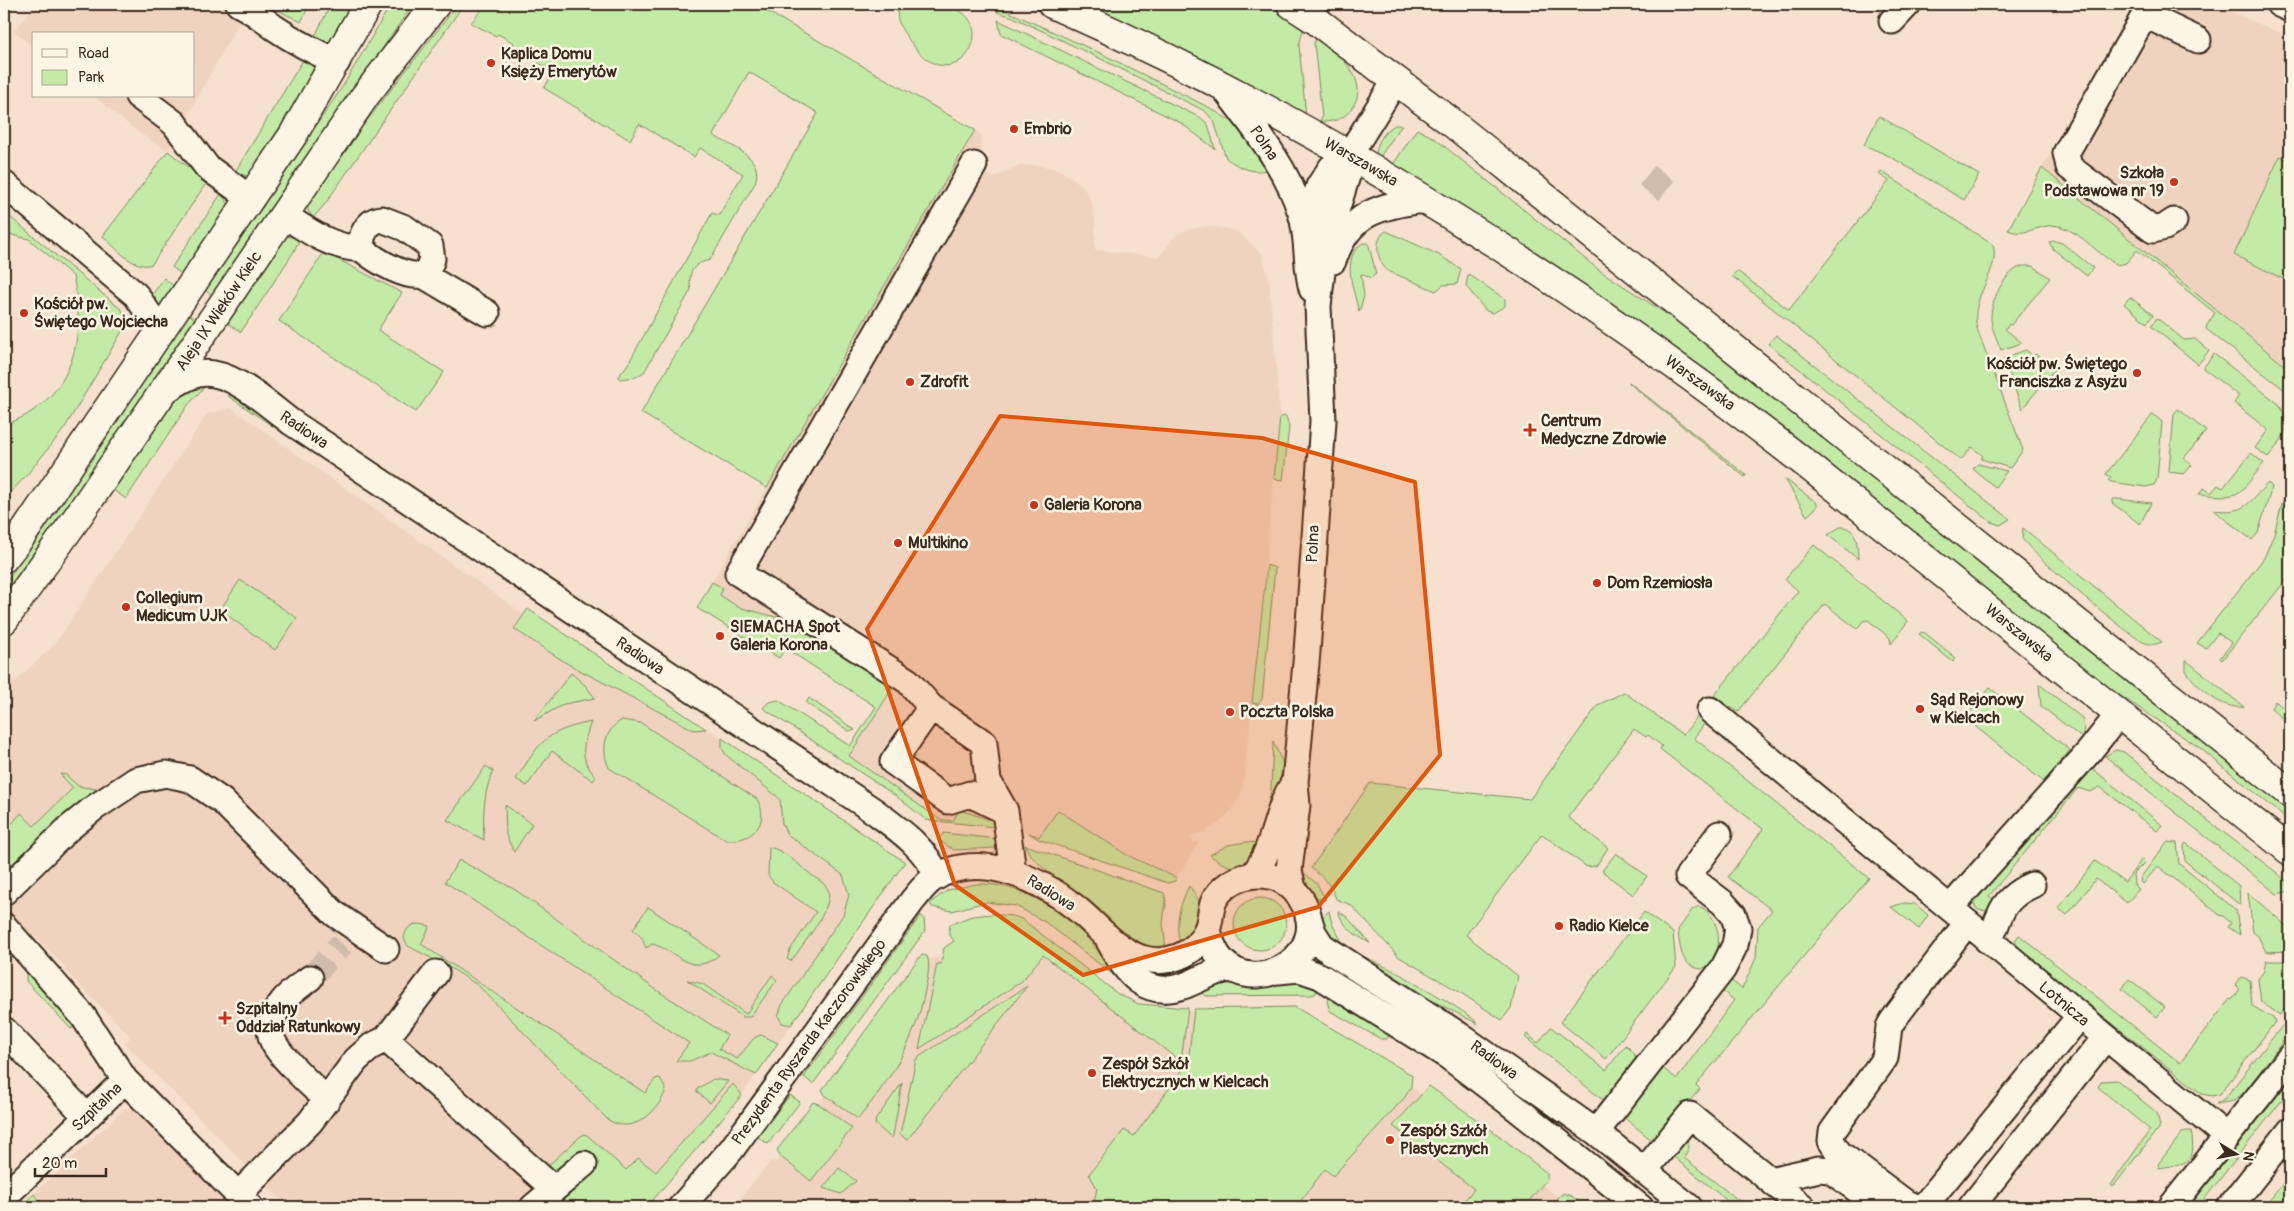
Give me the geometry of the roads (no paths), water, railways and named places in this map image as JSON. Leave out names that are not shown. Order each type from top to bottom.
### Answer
[{"type":"main road","points":[[4,558],[23,534],[251,199],[293,135],[368,4]]},
{"type":"main road","name":"Aleja IX Wieków Kielc","points":[[4,620],[52,555],[365,96],[436,4]]},
{"type":"main road","name":"Warszawska","points":[[1052,4],[1224,88],[1349,155],[1522,259],[1616,322],[1746,416],[2290,850]]},
{"type":"main road","points":[[1291,4],[1396,80],[1906,484],[2290,793]]},
{"type":"street","points":[[239,4],[260,15],[273,27],[302,45],[336,62]]},
{"type":"street","points":[[2278,4],[2290,9]]},
{"type":"street","points":[[2174,221],[2165,227],[2153,230],[2069,166],[2066,153],[2148,10],[2198,40]]},
{"type":"street","name":"Polna","points":[[1306,231],[1319,186],[1331,168],[1349,155],[1396,80]]},
{"type":"street","name":"Polna","points":[[1224,88],[1265,143],[1297,200],[1306,231],[1308,274],[1318,306],[1321,334],[1323,421],[1307,652],[1295,782],[1297,804],[1289,870],[1293,889]]},
{"type":"street","points":[[141,98],[174,123],[207,167],[251,199]]},
{"type":"street","name":"Polna","points":[[1318,306],[1327,235],[1347,176],[1349,155]]},
{"type":"street","points":[[974,166],[738,573],[908,681],[931,707],[984,743],[988,781],[1006,811],[1013,872]]},
{"type":"street","points":[[4,184],[136,295],[161,332]]},
{"type":"street","name":"Polna","points":[[1318,306],[1338,246],[1349,228],[1379,210],[1426,200]]},
{"type":"street","points":[[284,215],[325,240],[341,246],[362,249],[386,266],[423,275],[487,313]]},
{"type":"street","points":[[362,249],[362,238],[372,222],[382,219],[395,223],[421,238],[430,246],[432,259],[429,268],[423,275]]},
{"type":"street","name":"Radiowa","points":[[164,391],[201,374],[220,375],[235,382],[291,422],[874,812],[917,846],[931,863],[937,876],[968,868],[993,868],[1030,878],[1058,895],[1085,916],[1106,937],[1134,955],[1152,961],[1178,958],[1194,948],[1208,928]]},
{"type":"street","points":[[931,707],[893,762],[948,801],[970,794],[1006,811]]},
{"type":"street","name":"Lotnicza","points":[[1710,710],[1904,869],[1958,916],[1992,935],[2079,1016],[2227,1137]]},
{"type":"street","points":[[2079,1016],[1924,1206],[1916,1207],[1906,1203],[1839,1153],[1832,1145],[1832,1132],[1885,1058],[1889,1027],[1958,916],[2119,714]]},
{"type":"street","points":[[4,892],[68,829],[94,808],[136,780],[166,774],[190,779],[222,801],[335,914],[352,938],[386,949]]},
{"type":"street","name":"Polna","points":[[1254,875],[1266,855],[1281,808],[1295,782]]},
{"type":"street","points":[[1596,1132],[1685,1019],[1732,954],[1738,928],[1733,914],[1722,902],[1688,876],[1719,834]]},
{"type":"street","points":[[1254,875],[1275,878],[1293,889],[1301,899],[1306,911],[1308,929],[1304,947],[1293,961],[1278,971],[1256,976],[1233,969],[1215,952],[1208,928],[1210,911],[1221,892],[1239,878],[1254,875]]},
{"type":"street","name":"Prezydenta Ryszarda Kaczorowskiego","points":[[681,1207],[730,1150],[913,900],[937,876]]},
{"type":"street","name":"Radiowa","points":[[1306,911],[1313,932],[1322,946],[1459,1035],[1596,1132],[1689,1207]]},
{"type":"street","points":[[4,926],[83,1016],[126,1080],[244,1201],[310,1122],[356,1060],[386,1039],[436,973]]},
{"type":"street","name":"Radiowa","points":[[1106,937],[1126,970],[1135,979],[1150,987],[1164,990],[1179,987],[1215,971],[1233,969]]},
{"type":"street","name":"Radiowa","points":[[1278,971],[1299,969],[1320,976],[1449,1057],[1640,1207]]},
{"type":"street","points":[[310,978],[284,999],[272,1020],[270,1034],[276,1049],[327,1100]]},
{"type":"street","points":[[4,1030],[87,1117]]},
{"type":"street","points":[[1971,1207],[2105,1038]]},
{"type":"street","points":[[386,1039],[554,1188]]},
{"type":"street","points":[[2171,1207],[2290,1056]]},
{"type":"street","name":"Szpitalna","points":[[4,1197],[126,1080]]},
{"type":"street","points":[[1644,1171],[1690,1116],[1804,1207]]},
{"type":"street","points":[[2230,1207],[2290,1131]]},
{"type":"street","points":[[533,1207],[584,1164]]},
{"type":"street","points":[[1770,1180],[1819,1169],[1830,1170],[1881,1207]]},
{"type":"tunnel","points":[[1649,193],[1666,171]]},
{"type":"tunnel","points":[[310,978],[342,944]]},
{"type":"place","name":"Kaplica Domu Księży Emerytów","points":[[491,63]]},
{"type":"place","name":"Embrio","points":[[1014,129]]},
{"type":"place","name":"Szkoła Podstawowa nr 19","points":[[2174,182]]},
{"type":"place","name":"Kościół pw. Świętego Wojciecha","points":[[24,313]]},
{"type":"place","name":"Kościół pw. Świętego Franciszka z Asyżu","points":[[2137,373]]},
{"type":"place","name":"Zdrofit","points":[[910,382]]},
{"type":"place","name":"Centrum Medyczne Zdrowie","points":[[1530,430]]},
{"type":"place","name":"Galeria Korona","points":[[1034,505]]},
{"type":"place","name":"Multikino","points":[[898,543]]},
{"type":"place","name":"Dom Rzemiosła","points":[[1597,583]]},
{"type":"place","name":"Collegium Medicum UJK","points":[[126,607]]},
{"type":"place","name":"SIEMACHA Spot Galeria Korona","points":[[720,636]]},
{"type":"place","name":"Sąd Rejonowy w Kielcach","points":[[1920,709]]},
{"type":"place","name":"Poczta Polska","points":[[1230,712]]},
{"type":"place","name":"Radio Kielce","points":[[1559,926]]},
{"type":"place","name":"Szpitalny Oddział Ratunkowy","points":[[225,1018]]},
{"type":"place","name":"Zespół Szkół Elektrycznych w Kielcach","points":[[1092,1073]]},
{"type":"place","name":"Zespół Szkół Plastycznych","points":[[1390,1140]]}]
